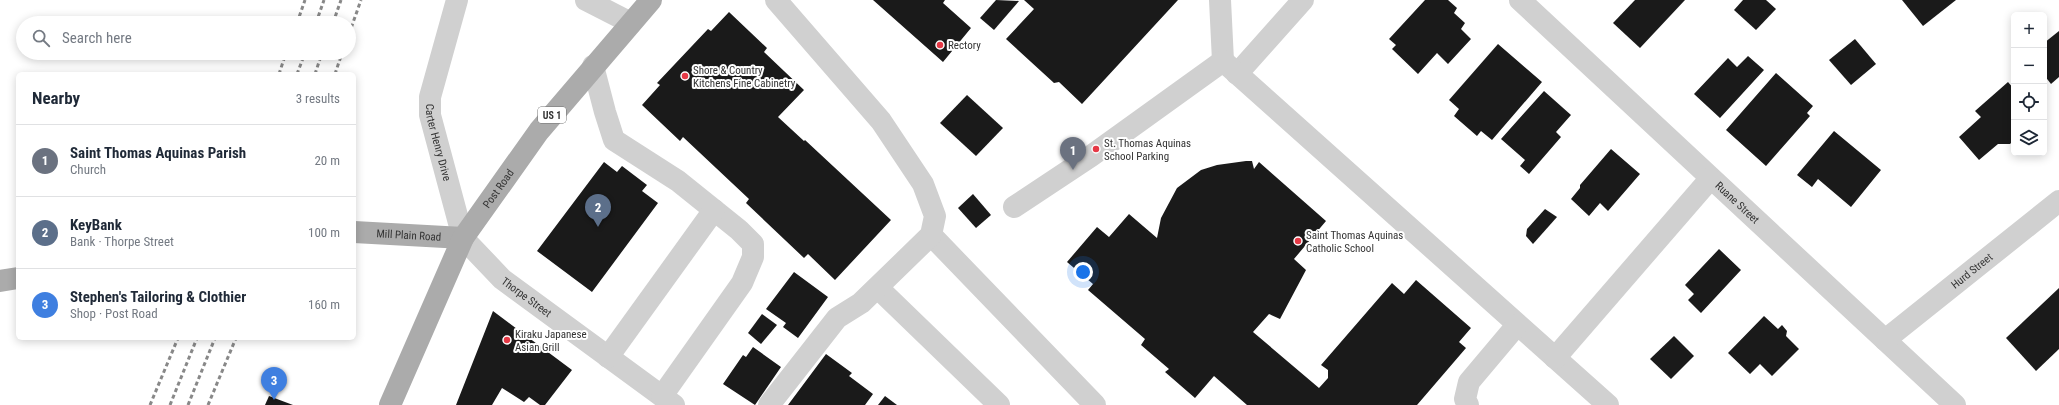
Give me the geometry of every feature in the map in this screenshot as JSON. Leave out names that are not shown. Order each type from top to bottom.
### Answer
[{"type":"main road","name":"Post Road","points":[[390,405],[463,238],[539,131],[651,0]]},
{"type":"main road","name":"Mill Plain Road","points":[[356,232],[463,238]]},
{"type":"main road","points":[[0,281],[16,278]]},
{"type":"street","name":"Carter Henry Drive","points":[[457,0],[430,97],[430,115],[463,238]]},
{"type":"street","points":[[586,0],[631,23]]},
{"type":"street","points":[[769,405],[837,318],[861,303],[878,288],[931,235],[935,216],[923,184],[880,120],[776,0]]},
{"type":"street","points":[[1220,0],[1230,67],[1608,405]]},
{"type":"street","points":[[1014,207],[1230,67],[1303,0]]},
{"type":"street","name":"Ruane Street","points":[[1520,0],[1710,179],[1955,405]]},
{"type":"street","points":[[593,66],[614,140],[678,180],[739,230],[753,244],[753,257],[742,283],[668,401]]},
{"type":"street","points":[[1555,358],[1710,179]]},
{"type":"street","name":"Hurd Street","points":[[1885,340],[2059,201]]},
{"type":"street","points":[[608,357],[714,210]]},
{"type":"street","points":[[931,235],[1095,405]]},
{"type":"street","name":"Thorpe Street","points":[[463,238],[502,279],[668,401]]},
{"type":"street","points":[[878,288],[999,405]]},
{"type":"street","points":[[1468,405],[1465,399],[1469,382],[1517,325]]},
{"type":"building","name":"Rectory","points":[[873,0],[945,0],[943,3],[971,28],[943,62]]},
{"type":"building","points":[[996,0],[1019,1],[994,30],[980,18]]},
{"type":"building","points":[[1024,0],[1178,0],[1082,104],[1059,82],[1054,83],[1006,39],[1034,9]]},
{"type":"building","points":[[1425,0],[1448,0],[1457,8],[1454,13],[1465,23],[1461,29],[1471,39],[1448,64],[1437,53],[1418,74],[1392,49],[1396,45],[1389,39]]},
{"type":"building","points":[[1635,0],[1685,0],[1640,48],[1613,23]]},
{"type":"building","points":[[1743,0],[1766,0],[1776,9],[1756,30],[1734,10]]},
{"type":"building","points":[[1902,0],[1956,0],[1923,26]]},
{"type":"building","points":[[729,12],[767,48],[764,52],[804,90],[778,117],[891,220],[835,280],[808,254],[804,258],[746,203],[749,199],[683,137],[680,141],[642,105],[660,85],[657,83],[708,29],[711,31]]},
{"type":"building","points":[[2059,31],[2059,77],[2051,84],[2047,79],[2047,41]]},
{"type":"building","points":[[1855,39],[1876,64],[1851,85],[1829,60]]},
{"type":"building","points":[[1498,44],[1542,82],[1492,140],[1481,131],[1477,136],[1454,116],[1459,109],[1449,100]]},
{"type":"building","points":[[1748,56],[1764,70],[1720,118],[1694,94],[1728,58],[1737,67]]},
{"type":"building","points":[[1776,73],[1813,106],[1807,113],[1810,116],[1766,166],[1726,130]]},
{"type":"building","points":[[2008,82],[2011,86],[2011,143],[1998,144],[1979,160],[1959,137],[1981,117],[1975,111]]},
{"type":"building","points":[[1544,91],[1571,115],[1556,132],[1561,137],[1529,174],[1520,166],[1525,160],[1501,139]]},
{"type":"building","points":[[967,95],[1003,128],[976,156],[940,123]]},
{"type":"building","points":[[1834,131],[1881,170],[1851,207],[1818,179],[1812,187],[1797,175]]},
{"type":"building","points":[[1611,149],[1640,174],[1608,211],[1600,203],[1589,216],[1571,199],[1580,188],[1580,185]]},
{"type":"building","points":[[1252,161],[1254,169],[1259,162],[1326,221],[1294,259],[1306,270],[1280,319],[1269,314],[1253,332],[1319,388],[1328,378],[1328,370],[1321,365],[1392,283],[1404,294],[1416,280],[1471,328],[1459,342],[1466,348],[1417,405],[1247,405],[1214,376],[1195,398],[1165,372],[1169,369],[1141,345],[1145,339],[1088,290],[1093,284],[1067,262],[1097,227],[1109,237],[1129,214],[1157,238],[1161,218],[1177,188],[1201,170],[1217,165]]},
{"type":"building","points":[[604,162],[617,172],[622,166],[647,185],[642,191],[658,203],[592,292],[537,251]]},
{"type":"building","points":[[973,194],[991,215],[976,228],[958,208]]},
{"type":"building","points":[[1545,209],[1557,217],[1533,244],[1526,236],[1527,229]]},
{"type":"building","points":[[1719,249],[1741,270],[1701,313],[1688,300],[1694,294],[1685,285]]},
{"type":"building","points":[[794,272],[828,297],[798,338],[783,327],[786,323],[766,309]]},
{"type":"building","points":[[2059,288],[2059,349],[2036,371],[2006,338]]},
{"type":"building","name":"Kiraku Japanese Asian Grill","points":[[493,311],[572,370],[545,405],[540,405],[529,397],[524,402],[502,388],[492,405],[456,405]]},
{"type":"building","points":[[762,314],[777,325],[761,344],[748,333]]},
{"type":"building","points":[[1764,316],[1778,329],[1782,325],[1787,331],[1786,336],[1799,349],[1772,376],[1760,364],[1750,374],[1728,353]]},
{"type":"building","points":[[1674,336],[1694,356],[1671,379],[1650,359]]},
{"type":"building","points":[[753,347],[781,367],[755,405],[723,384],[743,355],[746,357]]},
{"type":"building","points":[[826,354],[852,373],[849,376],[873,394],[865,405],[788,405]]},
{"type":"building","points":[[269,396],[293,405],[265,405]]},
{"type":"building","points":[[885,396],[897,405],[878,405]]},
{"type":"railway","points":[[299,16],[305,0]]},
{"type":"railway","points":[[318,16],[324,0]]},
{"type":"railway","points":[[335,16],[341,0]]},
{"type":"railway","points":[[355,16],[361,0]]},
{"type":"railway","points":[[280,72],[284,60]]},
{"type":"railway","points":[[298,72],[302,60]]},
{"type":"railway","points":[[316,72],[320,60]]},
{"type":"railway","points":[[336,72],[340,60]]},
{"type":"railway","points":[[150,405],[177,340]]},
{"type":"railway","points":[[170,405],[196,340]]},
{"type":"railway","points":[[188,405],[214,340]]},
{"type":"railway","points":[[208,405],[235,340]]},
{"type":"place","name":"Rectory","points":[[940,45]]},
{"type":"place","name":"Shore & Country Kitchens Fine Cabinetry","points":[[685,76]]},
{"type":"place","name":"St. Thomas Aquinas School Parking","points":[[1096,149]]},
{"type":"place","name":"Saint Thomas Aquinas Parish","points":[[1073,170]]},
{"type":"place","name":"KeyBank","points":[[598,227]]},
{"type":"place","name":"Saint Thomas Aquinas Catholic School","points":[[1298,241]]},
{"type":"place","name":"Kiraku Japanese Asian Grill","points":[[507,340]]},
{"type":"place","name":"Stephen's Tailoring & Clothier","points":[[274,400]]}]
